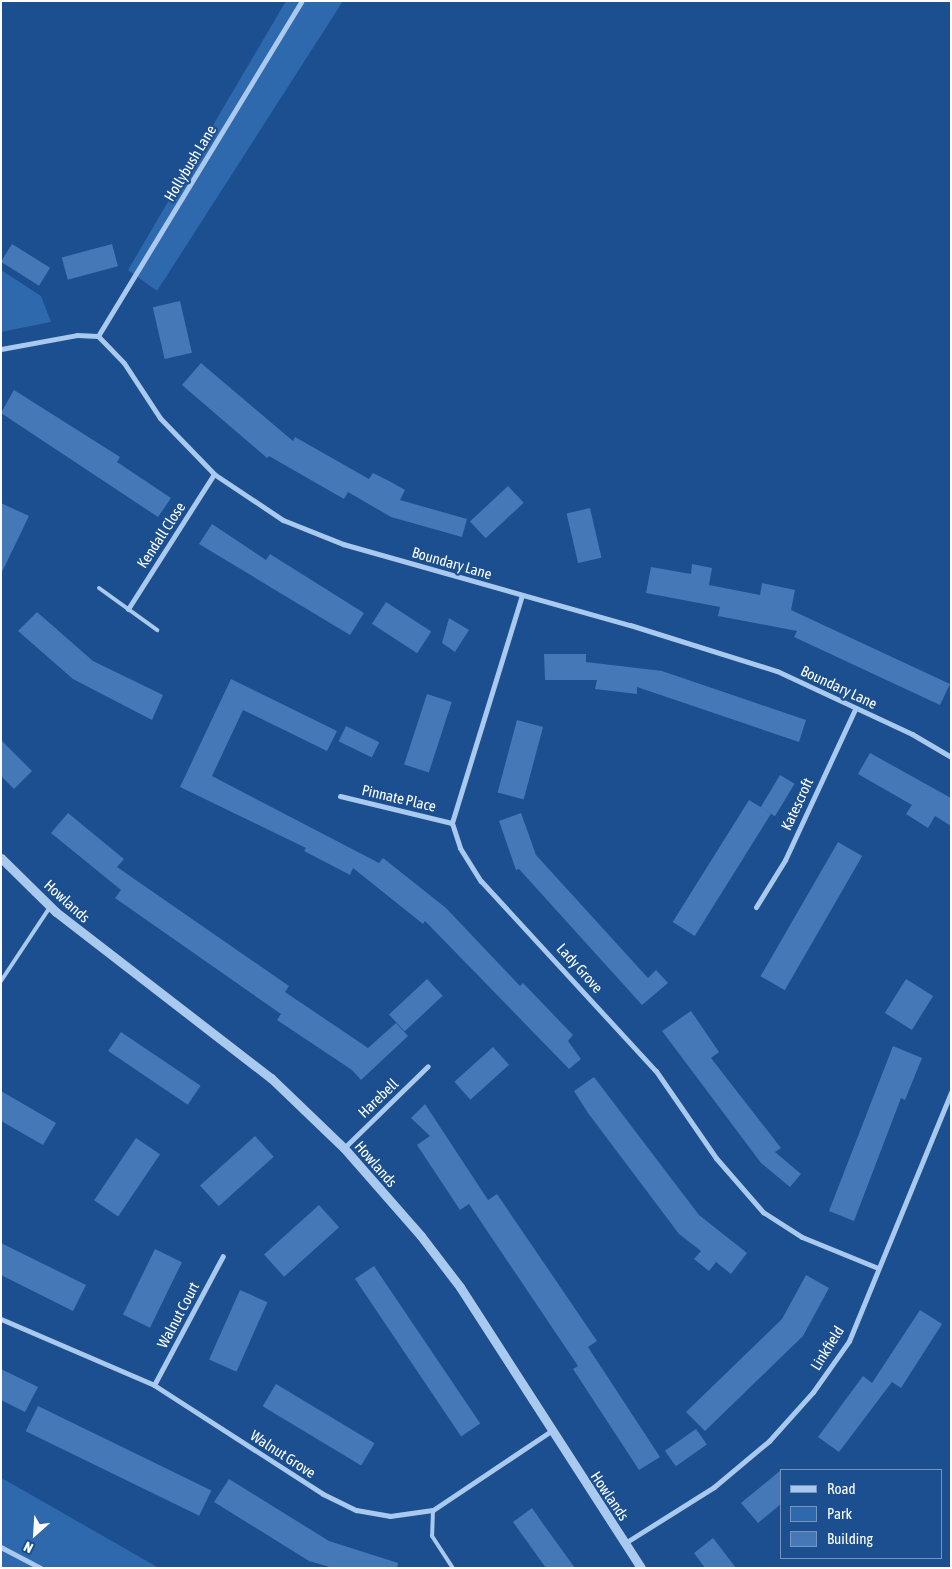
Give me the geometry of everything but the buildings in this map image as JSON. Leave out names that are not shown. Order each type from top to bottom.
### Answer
[{"type":"street","name":"Hollybush Lane","points":[[98,336],[302,1]]},
{"type":"street","points":[[1,349],[77,335],[98,336]]},
{"type":"street","name":"Boundary Lane","points":[[98,336],[124,363],[160,418],[214,474],[283,520],[343,544],[630,625],[778,671],[912,734],[951,757]]},
{"type":"street","name":"Kendall Close","points":[[128,609],[214,474]]},
{"type":"street","points":[[452,823],[522,595]]},
{"type":"street","name":"Katescroft","points":[[756,907],[785,860],[855,708]]},
{"type":"street","name":"Pinnate Place","points":[[340,796],[452,823]]},
{"type":"street","name":"Lady Grove","points":[[452,823],[460,848],[481,881],[656,1071],[716,1158],[763,1212],[802,1237],[878,1268]]},
{"type":"street","name":"Howlands","points":[[1,858],[50,907],[271,1078],[344,1148],[460,1287],[509,1359],[552,1431],[642,1568]]},
{"type":"street","name":"Harebell","points":[[344,1148],[428,1066]]},
{"type":"street","name":"Linkfield","points":[[625,1543],[714,1487],[769,1441],[813,1392],[849,1341],[951,1092]]},
{"type":"street","name":"Walnut Court","points":[[154,1386],[223,1256]]},
{"type":"street","name":"Walnut Grove","points":[[1,1319],[154,1386],[322,1494],[356,1510],[390,1516],[433,1510],[552,1431]]},
{"type":"street","points":[[1,1547],[41,1568]]},
{"type":"lane","points":[[99,588],[157,630]]},
{"type":"lane","points":[[1,981],[50,907]]},
{"type":"lane","points":[[433,1510],[432,1536],[453,1568]]},
{"type":"green space","points":[[286,1],[343,1],[157,291],[128,270]]},
{"type":"green space","points":[[1,270],[41,296],[51,322],[1,332]]},
{"type":"green space","points":[[1,1478],[7,1481],[159,1568],[1,1568]]}]
